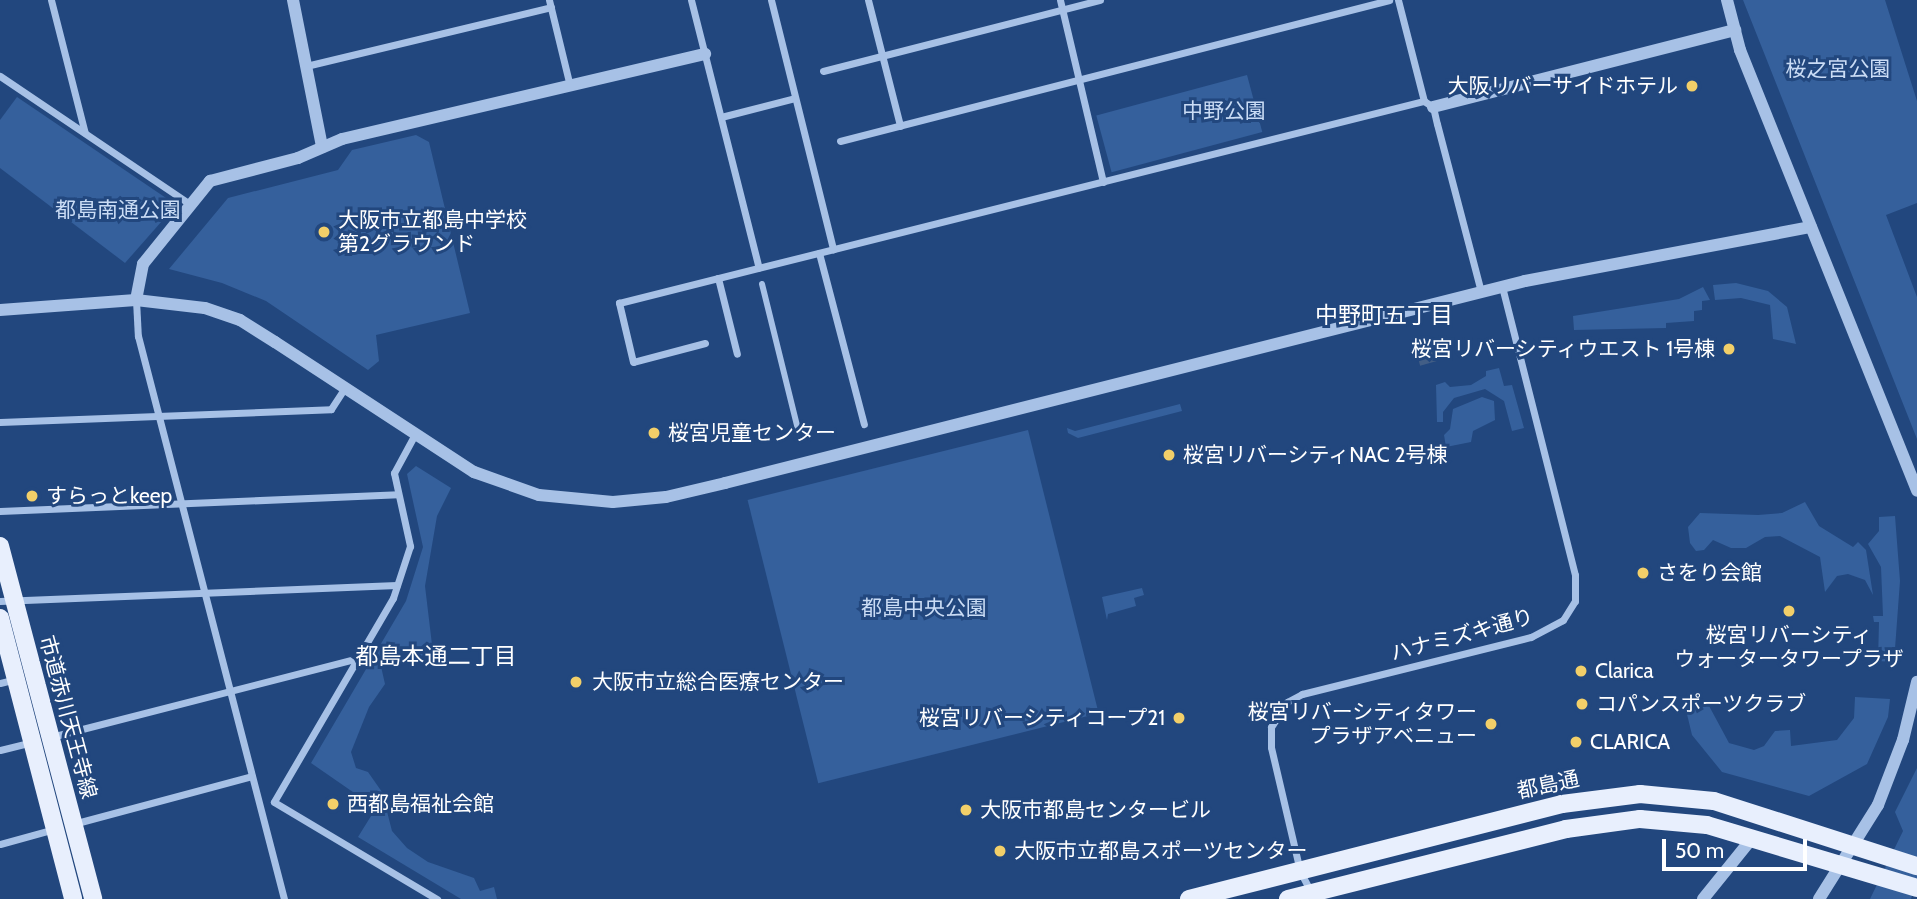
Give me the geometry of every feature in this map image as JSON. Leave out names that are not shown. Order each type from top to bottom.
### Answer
[{"type":"main road","name":"市道赤川天王寺線","points":[[0,546],[7,601],[50,737],[93,899]]},
{"type":"main road","name":"市道赤川天王寺線","points":[[0,618],[8,681],[32,742],[73,899]]},
{"type":"main road","name":"都島通","points":[[1189,899],[1562,804],[1640,794],[1714,801],[1917,866]]},
{"type":"main road","points":[[1288,899],[1312,896],[1602,822],[1687,821],[1753,837],[1917,888]]},
{"type":"street","points":[[51,0],[85,134]]},
{"type":"street","points":[[293,0],[322,147]]},
{"type":"street","points":[[691,0],[758,268]]},
{"type":"street","points":[[771,0],[833,249]]},
{"type":"street","points":[[868,0],[900,126]]},
{"type":"street","points":[[1060,0],[1103,181]]},
{"type":"street","points":[[822,71],[1100,0]]},
{"type":"street","points":[[840,141],[1389,0]]},
{"type":"street","points":[[1398,0],[1480,292]]},
{"type":"street","points":[[1727,0],[1735,30],[1811,227],[1917,491]]},
{"type":"street","points":[[306,66],[550,4],[570,86]]},
{"type":"street","points":[[705,343],[634,362],[619,303],[1103,181],[1735,30]]},
{"type":"street","points":[[284,899],[138,336],[136,300],[143,264],[211,181],[322,147],[705,54]]},
{"type":"street","points":[[0,76],[191,205]]},
{"type":"street","points":[[721,117],[795,98]]},
{"type":"street","points":[[0,310],[136,300],[184,303],[240,320],[414,436],[474,472],[518,489],[568,500],[641,501],[1502,286],[1594,265],[1811,227]]},
{"type":"street","points":[[819,253],[864,425]]},
{"type":"street","points":[[718,278],[737,354]]},
{"type":"street","points":[[762,284],[798,430]]},
{"type":"street","name":"ハナミズキ通り","points":[[1312,896],[1300,871],[1270,737],[1275,718],[1287,702],[1302,694],[1531,637],[1563,621],[1575,601],[1575,575],[1502,286]]},
{"type":"street","points":[[0,422],[331,409],[344,389]]},
{"type":"street","points":[[260,806],[274,802],[397,585],[410,545],[394,467],[414,436]]},
{"type":"street","points":[[0,511],[398,494]]},
{"type":"street","points":[[7,601],[397,585]]},
{"type":"street","points":[[0,750],[358,658]]},
{"type":"street","points":[[1819,899],[1854,846],[1894,767],[1917,682]]},
{"type":"street","points":[[0,844],[252,776]]},
{"type":"street","points":[[274,802],[437,899]]},
{"type":"street","points":[[1703,899],[1753,837]]},
{"type":"green space","name":"桜之宮公園","points":[[1743,0],[1885,0],[1917,101],[1917,203],[1886,215],[1917,297],[1917,439]]},
{"type":"green space","name":"中野公園","points":[[1247,75],[1262,132],[1112,172],[1096,115]]},
{"type":"green space","name":"都島南通公園","points":[[17,97],[169,200],[169,213],[125,263],[0,168],[0,120]]},
{"type":"green space","name":"大阪市立都島中学校 第2グラウンド","points":[[416,135],[429,142],[470,313],[376,335],[379,361],[368,370],[266,301],[222,283],[169,269],[228,198],[338,170],[352,150]]},
{"type":"green space","points":[[1736,283],[1768,291],[1787,307],[1796,344],[1773,339],[1770,305],[1741,298],[1715,300],[1713,285]]},
{"type":"green space","points":[[1703,287],[1710,300],[1702,301],[1702,310],[1694,311],[1694,321],[1666,323],[1666,328],[1574,330],[1573,316],[1679,299]]},
{"type":"green space","points":[[1499,368],[1504,386],[1512,385],[1524,428],[1512,431],[1504,401],[1485,389],[1454,398],[1443,412],[1443,422],[1437,422],[1436,385],[1445,382],[1450,387],[1471,385],[1486,376],[1486,371]]},
{"type":"green space","points":[[1482,397],[1494,401],[1495,420],[1473,431],[1471,442],[1446,447],[1444,435],[1450,429],[1453,409]]},
{"type":"green space","points":[[1180,404],[1182,411],[1078,438],[1068,433],[1067,428],[1075,431]]},
{"type":"green space","name":"都島中央公園","points":[[1028,430],[1099,713],[818,783],[748,500]]},
{"type":"green space","points":[[416,466],[451,488],[437,516],[425,586],[433,653],[417,657],[415,650],[380,662],[385,684],[369,707],[351,752],[356,768],[368,772],[382,792],[392,831],[407,848],[428,862],[474,878],[480,891],[494,887],[497,899],[461,899],[358,837],[376,808],[311,763],[406,601],[423,547],[407,474]]},
{"type":"green space","points":[[1805,502],[1819,526],[1853,547],[1858,542],[1866,550],[1873,595],[1865,580],[1848,574],[1837,576],[1825,592],[1820,557],[1780,536],[1765,537],[1746,548],[1731,548],[1713,540],[1704,550],[1696,551],[1690,543],[1688,527],[1700,513],[1782,513]]},
{"type":"green space","points":[[1895,516],[1900,581],[1894,662],[1878,661],[1879,622],[1874,622],[1873,616],[1883,616],[1881,567],[1868,544],[1879,531],[1879,517]]},
{"type":"green space","points":[[1142,588],[1144,595],[1134,598],[1136,606],[1108,614],[1107,620],[1102,597]]},
{"type":"green space","points":[[1855,697],[1890,699],[1888,717],[1867,764],[1809,796],[1722,772],[1692,735],[1686,710],[1708,704],[1729,743],[1754,750],[1764,746],[1775,731],[1790,730],[1791,746],[1837,740],[1854,718]]},
{"type":"green space","points":[[1917,768],[1917,879],[1911,899],[1870,899],[1903,831],[1895,812]]},
{"type":"shaded area","points":[[1445,340],[1450,357],[1420,366],[1415,349]]},
{"type":"place","name":"大阪リバーサイドホテル","points":[[1692,86]]},
{"type":"place","name":"大阪市立都島中学校 第2グラウンド","points":[[324,232]]},
{"type":"place","name":"桜宮リバーシティウエスト 1号棟","points":[[1729,349]]},
{"type":"place","name":"桜宮児童センター","points":[[654,433]]},
{"type":"place","name":"桜宮リバーシティNAC 2号棟","points":[[1169,455]]},
{"type":"place","name":"すらっとkeep","points":[[32,496]]},
{"type":"place","name":"さをり会館","points":[[1643,573]]},
{"type":"place","name":"桜宮リバーシティ ウォータータワープラザ","points":[[1789,611]]},
{"type":"place","name":"Clarica","points":[[1581,671]]},
{"type":"place","name":"大阪市立総合医療センター","points":[[576,682]]},
{"type":"place","name":"コパンスポーツクラブ","points":[[1582,704]]},
{"type":"place","name":"桜宮リバーシティコープ21","points":[[1179,718]]},
{"type":"place","name":"桜宮リバーシティタワー プラザアベニュー","points":[[1491,724]]},
{"type":"place","name":"CLARICA","points":[[1576,742]]},
{"type":"place","name":"西都島福祉会館","points":[[333,804]]},
{"type":"place","name":"大阪市都島センタービル","points":[[966,810]]},
{"type":"place","name":"大阪市立都島スポーツセンター","points":[[1000,851]]},
{"type":"district","name":"中野町五丁目","points":[[1384,315]]},
{"type":"district","name":"都島本通二丁目","points":[[436,656]]}]
